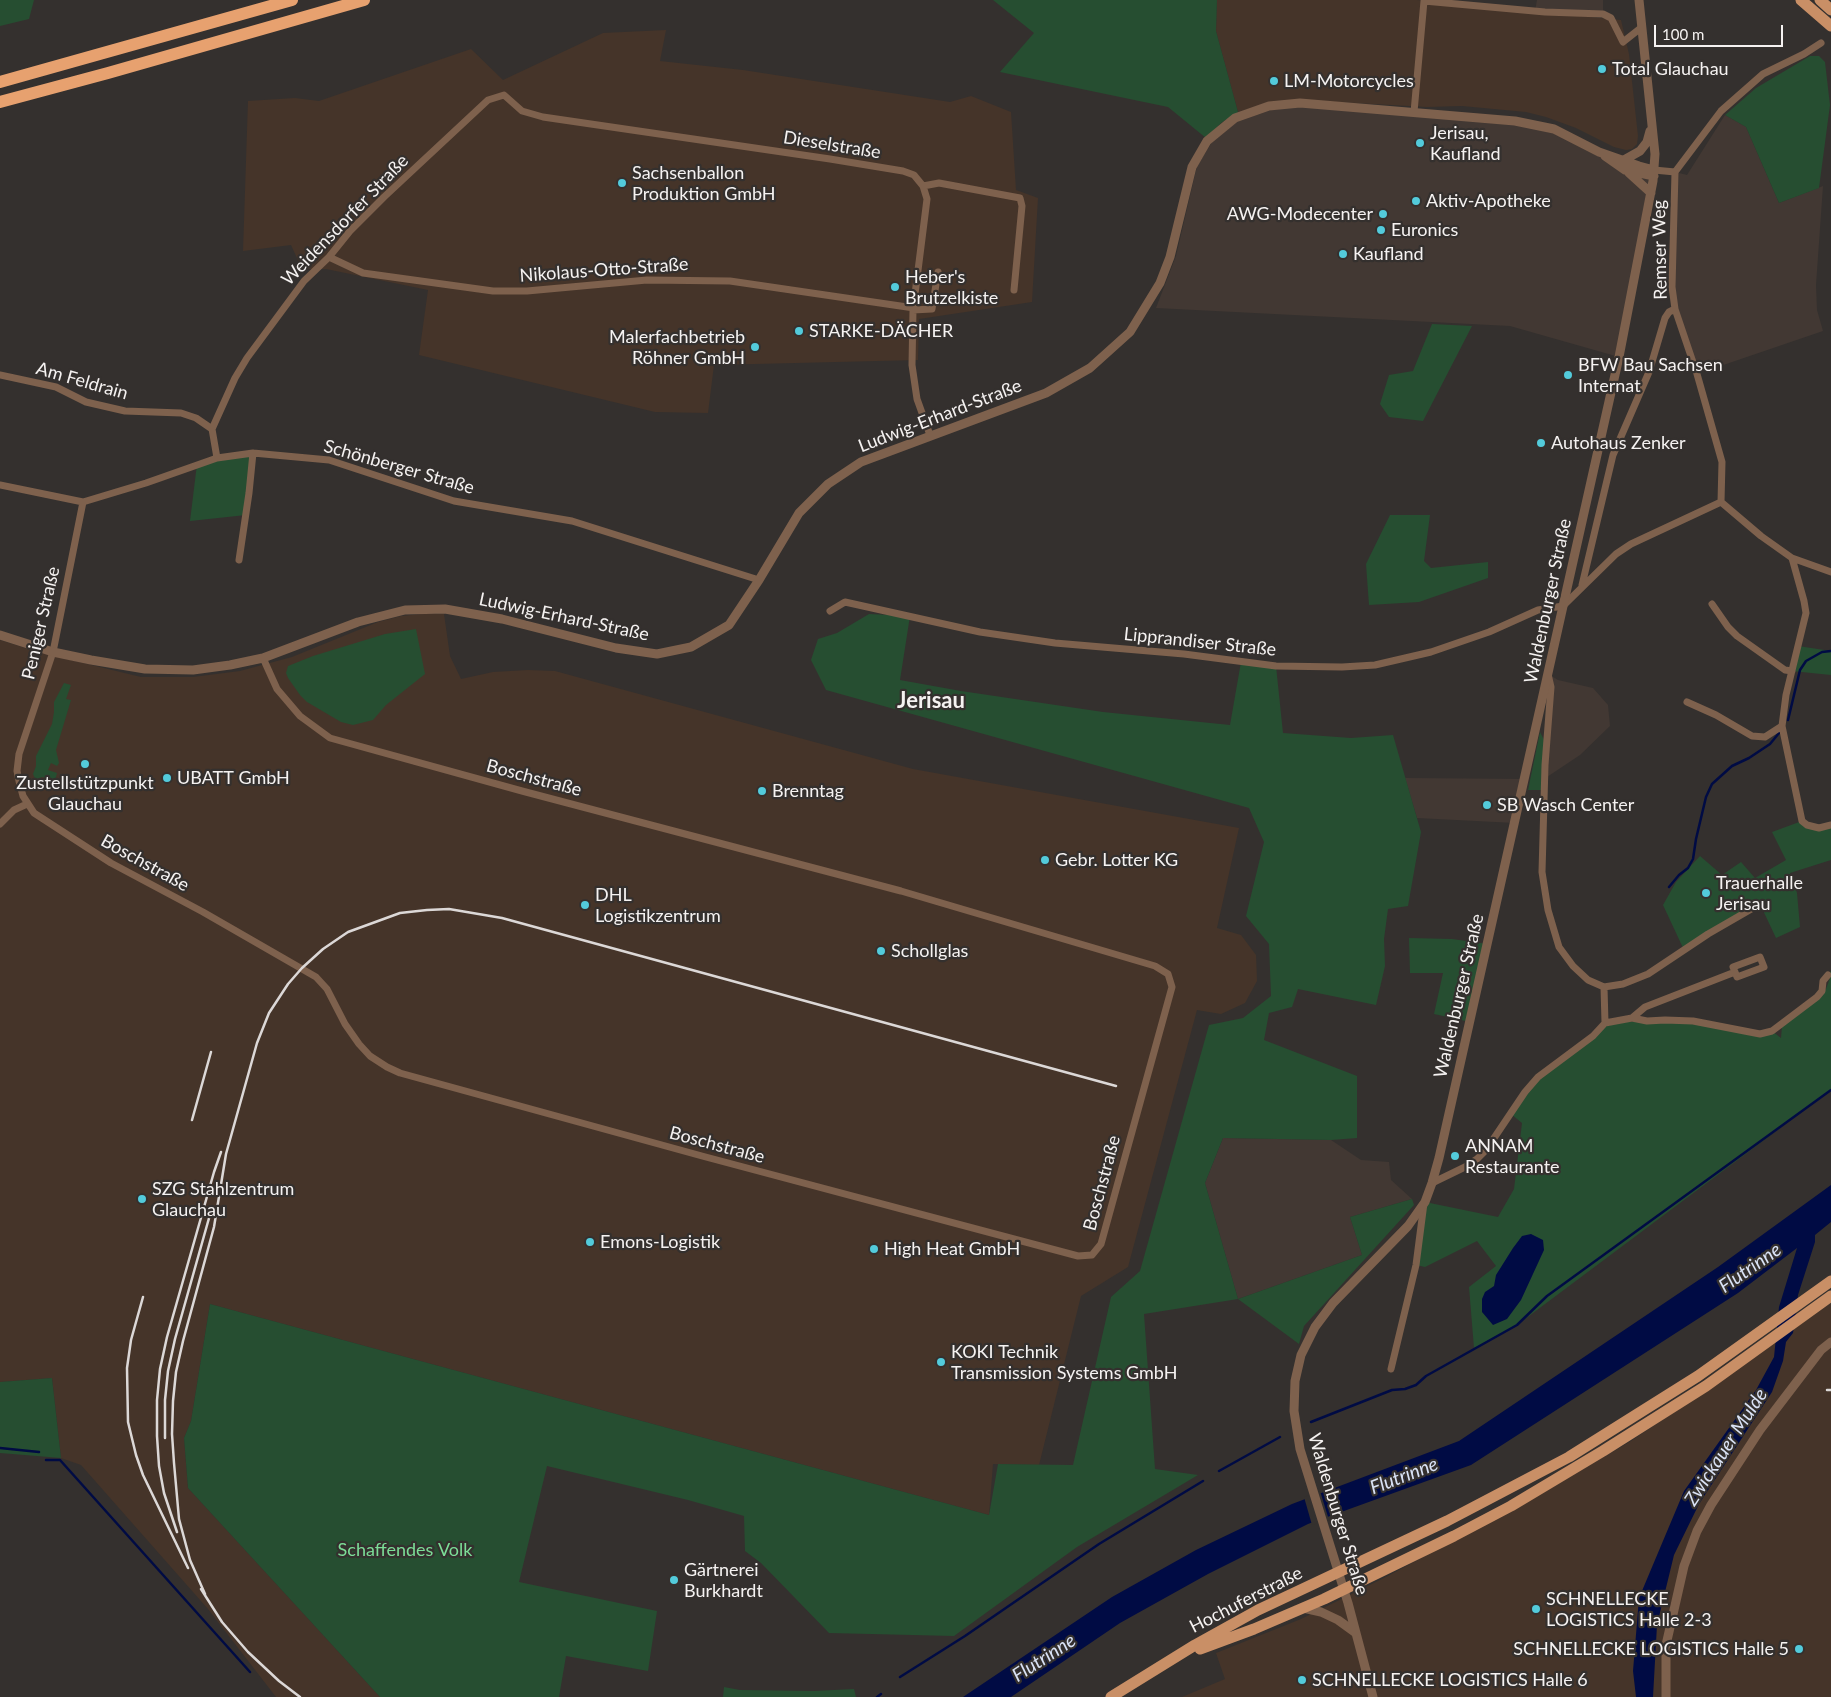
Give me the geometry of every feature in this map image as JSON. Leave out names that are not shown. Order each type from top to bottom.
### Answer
[{"type":"highway","points":[[0,82],[292,0]]},
{"type":"highway","points":[[0,102],[118,71],[364,0]]},
{"type":"main road","points":[[1801,0],[1828,23]]},
{"type":"main road","points":[[1820,0],[1830,9]]},
{"type":"main road","name":"Hochuferstraße","points":[[1111,1697],[1218,1631],[1250,1614],[1447,1521],[1569,1458],[1661,1400],[1831,1281]]},
{"type":"main road","name":"Hochuferstraße","points":[[1172,1660],[1344,1590],[1511,1506],[1706,1386],[1831,1296]]},
{"type":"street","name":"Waldenburger Straße","points":[[1374,1697],[1344,1590],[1300,1449],[1294,1410],[1295,1381],[1301,1354],[1315,1327],[1333,1303],[1408,1226],[1424,1202],[1432,1183],[1619,357],[1651,193],[1654,173],[1652,126],[1639,0]]},
{"type":"street","points":[[1414,112],[1424,1],[1545,12],[1604,14],[1611,18],[1623,42],[1642,27]]},
{"type":"street","points":[[1654,173],[1674,172],[1721,111],[1763,74],[1804,54],[1821,43]]},
{"type":"street","name":"Dieselstraße","points":[[488,100],[504,94],[522,111],[543,117],[903,171],[914,175],[923,186]]},
{"type":"street","name":"Weidensdorfer Straße","points":[[212,428],[235,378],[247,358],[304,281],[329,257],[350,231],[384,197],[488,100]]},
{"type":"street","name":"Ludwig-Erhard-Straße","points":[[0,634],[53,652],[144,669],[192,670],[230,666],[262,658],[358,622],[405,610],[445,610],[502,618],[616,648],[657,654],[691,647],[729,626],[799,513],[828,484],[861,462],[1046,393],[1090,368],[1130,332],[1160,283],[1170,257],[1192,167],[1207,141],[1235,118],[1269,106],[1300,103],[1524,122],[1554,130],[1624,165],[1654,173]]},
{"type":"street","points":[[1651,193],[1624,165],[1644,147],[1652,126]]},
{"type":"street","name":"Remser Weg","points":[[1674,172],[1672,287],[1676,309],[1722,462],[1721,502]]},
{"type":"street","points":[[930,436],[917,399],[912,365],[911,337],[926,199],[923,186],[939,183],[1020,198],[1022,206],[1014,290]]},
{"type":"street","name":"Nikolaus-Otto-Straße","points":[[329,257],[363,273],[492,290],[527,291],[646,280],[730,281],[914,309]]},
{"type":"street","points":[[914,309],[932,309],[938,272]]},
{"type":"street","points":[[1582,586],[1613,455],[1649,372],[1665,318],[1669,312],[1676,309]]},
{"type":"street","name":"Am Feldrain","points":[[0,375],[56,387],[86,402],[125,411],[181,413],[196,418],[212,428]]},
{"type":"street","points":[[212,428],[217,458]]},
{"type":"street","points":[[240,560],[253,453]]},
{"type":"street","name":"Schönberger Straße","points":[[0,485],[83,502],[146,483],[217,458],[253,453],[329,460],[454,501],[572,521],[759,580]]},
{"type":"street","name":"Peniger Straße","points":[[27,804],[18,781],[19,754],[53,652],[83,502]]},
{"type":"street","points":[[1563,606],[1616,554],[1631,544],[1721,502],[1761,536],[1792,558],[1831,572]]},
{"type":"street","points":[[1792,558],[1806,613],[1786,696],[1782,726],[1802,821],[1807,826],[1819,828],[1831,825]]},
{"type":"street","name":"Lipprandiser Straße","points":[[830,611],[846,602],[980,632],[1055,643],[1184,654],[1276,666],[1342,667],[1375,665],[1431,652],[1489,632],[1538,610],[1563,606]]},
{"type":"street","points":[[1712,604],[1728,627],[1737,636],[1786,670],[1792,671]]},
{"type":"street","name":"Boschstraße","points":[[27,804],[34,813],[111,863],[203,912],[316,977],[327,989],[345,1024],[359,1044],[370,1056],[400,1073],[692,1154],[1078,1256],[1092,1255],[1101,1244],[1172,987],[1168,974],[1155,966],[901,891],[330,738],[300,716],[277,689],[262,658]]},
{"type":"street","points":[[1548,674],[1551,687],[1545,764],[1542,872],[1548,910],[1559,947],[1573,966],[1588,980],[1604,987],[1623,984],[1648,974],[1708,934],[1760,904]]},
{"type":"street","points":[[1687,702],[1716,715],[1752,736],[1765,737],[1782,726]]},
{"type":"street","points":[[0,824],[14,810],[27,804]]},
{"type":"street","points":[[1632,1018],[1644,1008],[1735,972]]},
{"type":"street","points":[[1432,1183],[1466,1168],[1478,1159],[1525,1092],[1538,1077],[1593,1036],[1605,1023],[1632,1018],[1647,1021],[1693,1021],[1760,1034],[1772,1031],[1817,997],[1822,991],[1823,981],[1828,975]]},
{"type":"street","points":[[1604,987],[1605,1023]]},
{"type":"street","name":"Waldenburger Straße","points":[[1391,1369],[1416,1265],[1424,1202]]},
{"type":"street","points":[[1666,1697],[1666,1645],[1684,1566],[1697,1531],[1711,1504],[1760,1430],[1821,1350],[1831,1342]]},
{"type":"street","points":[[1303,1608],[1321,1612],[1338,1620],[1356,1633]]},
{"type":"shaded area","points":[[1217,0],[1417,0],[1621,20],[1629,54],[1638,136],[1637,144],[1632,149],[1626,150],[1614,147],[1576,128],[1546,117],[1526,112],[1462,106],[1427,107],[1300,100],[1270,102],[1238,112],[1216,31]]},
{"type":"shaded area","points":[[1537,0],[1603,0],[1603,14],[1535,11]]},
{"type":"shaded area","points":[[666,30],[660,61],[743,70],[950,102],[971,96],[1011,112],[1016,190],[1038,198],[1032,302],[919,319],[918,360],[714,365],[708,413],[655,412],[419,355],[428,290],[326,269],[302,269],[291,245],[243,251],[248,101],[295,98],[319,101],[471,49],[503,80],[603,33]]},
{"type":"shaded area","points":[[1300,106],[1525,122],[1654,170],[1619,357],[1510,326],[1156,308],[1176,256],[1197,166],[1212,142],[1237,122],[1271,110]]},
{"type":"shaded area","points":[[1725,115],[1746,127],[1779,203],[1823,186],[1816,285],[1817,310],[1823,331],[1697,374],[1675,309],[1675,172],[1687,175]]},
{"type":"shaded area","points":[[444,614],[450,656],[461,679],[493,672],[555,671],[913,769],[1239,828],[1217,928],[1241,935],[1256,955],[1257,981],[1245,1003],[1221,1014],[1197,1010],[1128,1267],[1081,1296],[1039,1465],[993,1464],[989,1515],[210,1304],[191,1421],[184,1438],[188,1488],[380,1697],[276,1697],[208,1609],[81,1465],[61,1458],[52,1378],[0,1382],[0,640],[42,653],[141,677],[193,677],[240,671],[292,657],[378,622],[401,616]]},
{"type":"shaded area","points":[[1548,674],[1558,680],[1593,688],[1608,705],[1610,726],[1580,755],[1544,779]]},
{"type":"shaded area","points":[[1405,778],[1525,779],[1515,823],[1417,818]]},
{"type":"shaded area","points":[[1223,1138],[1331,1140],[1361,1160],[1389,1162],[1391,1180],[1412,1199],[1350,1217],[1362,1255],[1238,1299],[1205,1183]]},
{"type":"shaded area","points":[[1831,1303],[1831,1697],[1182,1697],[1225,1679],[1216,1653],[1301,1619],[1386,1577],[1551,1488],[1631,1441]]},
{"type":"green space","points":[[0,0],[34,0],[29,19],[0,26]]},
{"type":"green space","points":[[993,0],[1217,0],[1216,31],[1238,112],[1221,123],[1206,138],[1168,107],[1000,72],[1034,33]]},
{"type":"green space","points":[[1810,56],[1819,56],[1825,62],[1830,105],[1819,188],[1779,203],[1746,127],[1725,115],[1756,88]]},
{"type":"green space","points":[[1432,324],[1472,326],[1423,421],[1389,417],[1380,404],[1389,375],[1413,371]]},
{"type":"green space","points":[[253,453],[246,515],[190,521],[197,464]]},
{"type":"green space","points":[[1390,515],[1430,515],[1424,561],[1431,568],[1488,562],[1488,578],[1419,602],[1369,605],[1366,564]]},
{"type":"green space","name":"Schaffendes Volk","points":[[869,614],[910,616],[900,680],[1103,712],[1230,725],[1241,662],[1276,666],[1283,733],[1351,738],[1393,735],[1421,832],[1408,906],[1388,909],[1384,939],[1385,966],[1376,1005],[1298,989],[1292,1007],[1269,1013],[1264,1040],[1357,1076],[1357,1138],[1331,1140],[1223,1138],[1205,1183],[1238,1299],[1144,1314],[1155,1469],[1198,1475],[1077,1547],[954,1636],[829,1633],[761,1563],[745,1551],[744,1516],[688,1500],[547,1466],[519,1582],[657,1611],[648,1671],[566,1656],[559,1697],[380,1697],[188,1488],[184,1438],[191,1421],[210,1304],[989,1515],[998,1464],[1073,1465],[1111,1297],[1140,1271],[1209,1025],[1243,1018],[1271,996],[1269,944],[1246,916],[1264,842],[1249,808],[826,690],[811,660],[818,639],[837,633]]},
{"type":"green space","points":[[416,629],[425,674],[386,705],[373,720],[353,725],[341,722],[307,702],[300,695],[286,673],[288,666],[313,656],[385,634]]},
{"type":"green space","points":[[1798,646],[1831,651],[1831,675],[1792,671]]},
{"type":"green space","points":[[64,683],[71,685],[66,699],[71,700],[56,750],[59,763],[57,766],[51,763],[48,770],[57,773],[55,781],[42,777],[36,781],[33,774],[36,766],[36,756],[52,724],[54,702]]},
{"type":"green space","points":[[1540,732],[1544,740],[1542,790],[1528,790]]},
{"type":"green space","points":[[1802,821],[1807,825],[1831,825],[1831,860],[1790,873],[1797,893],[1800,927],[1776,938],[1760,904],[1684,950],[1663,905],[1676,882],[1700,856],[1722,875],[1741,862],[1755,878],[1786,860],[1772,832]]},
{"type":"green space","points":[[1409,938],[1452,939],[1488,944],[1470,1022],[1434,1014],[1443,973],[1410,973]]},
{"type":"green space","points":[[1831,971],[1831,1090],[1517,1325],[1474,1348],[1469,1287],[1496,1266],[1477,1241],[1425,1267],[1416,1265],[1425,1202],[1498,1217],[1514,1189],[1522,1123],[1511,1114],[1525,1092],[1605,1023],[1665,1020],[1760,1034],[1772,1031],[1781,1038],[1782,1026],[1826,989],[1830,978],[1828,975]]},
{"type":"green space","points":[[1412,1199],[1414,1205],[1304,1326],[1299,1344],[1238,1299],[1362,1255],[1350,1217]]},
{"type":"green space","points":[[52,1378],[61,1458],[0,1453],[0,1382]]},
{"type":"green space","points":[[724,1687],[740,1690],[814,1691],[854,1689],[856,1697],[723,1697]]},
{"type":"water","points":[[1831,1185],[1831,1222],[1815,1235],[1815,1242],[1798,1295],[1793,1333],[1786,1342],[1783,1361],[1772,1392],[1699,1504],[1674,1555],[1657,1625],[1653,1697],[1636,1697],[1633,1671],[1639,1598],[1684,1491],[1756,1390],[1774,1357],[1779,1307],[1797,1248],[1738,1293],[1471,1465],[1308,1524],[1208,1574],[1120,1623],[1011,1697],[963,1697],[1112,1597],[1196,1550],[1292,1504],[1459,1441],[1718,1267]]},
{"type":"water","points":[[1531,1234],[1543,1240],[1544,1250],[1521,1300],[1507,1319],[1493,1325],[1482,1312],[1482,1299],[1485,1292],[1494,1286],[1496,1275],[1522,1236]]},
{"type":"pier","points":[[1320,1491],[1329,1520],[1312,1525],[1304,1497]]},
{"type":"waterway","points":[[1788,720],[1800,670],[1806,661],[1822,652],[1831,651]]},
{"type":"waterway","points":[[1669,887],[1688,868],[1693,859],[1706,797],[1712,784],[1732,766],[1749,758],[1770,744],[1779,733]]},
{"type":"waterway","points":[[1311,1422],[1392,1390],[1405,1389],[1416,1385],[1426,1376],[1517,1325],[1547,1296],[1831,1090]]},
{"type":"waterway","points":[[1219,1471],[1280,1437]]},
{"type":"waterway","points":[[0,1448],[39,1452]]},
{"type":"waterway","points":[[46,1460],[60,1460],[250,1672]]},
{"type":"waterway","points":[[900,1677],[965,1636],[1099,1544],[1203,1481]]},
{"type":"waterway","points":[[877,1697],[881,1694]]},
{"type":"railway","points":[[205,1594],[190,1560],[179,1519],[172,1434],[176,1372],[214,1227],[226,1154],[257,1043],[269,1013],[288,984],[323,949],[348,932],[400,913],[427,910],[449,909],[502,918],[1116,1086]]},
{"type":"railway","points":[[192,1120],[211,1052]]},
{"type":"railway","points":[[177,1532],[164,1493],[159,1466],[157,1400],[160,1369],[167,1337],[221,1152]]},
{"type":"railway","points":[[165,1438],[165,1400],[168,1371],[175,1339],[211,1211]]},
{"type":"railway","points":[[143,1297],[131,1340],[127,1368],[128,1422],[143,1475],[188,1568]]},
{"type":"railway","points":[[201,1589],[222,1622],[248,1652],[279,1681],[300,1697]]},
{"type":"place","name":"Total Glauchau","points":[[1602,69]]},
{"type":"place","name":"LM-Motorcycles","points":[[1274,81]]},
{"type":"place","name":"Jerisau, Kaufland","points":[[1420,143]]},
{"type":"place","name":"Sachsenballon Produktion GmbH","points":[[622,183]]},
{"type":"place","name":"Aktiv-Apotheke","points":[[1416,201]]},
{"type":"place","name":"AWG-Modecenter","points":[[1383,214]]},
{"type":"place","name":"Euronics","points":[[1381,230]]},
{"type":"place","name":"Kaufland","points":[[1343,254]]},
{"type":"place","name":"Heber's Brutzelkiste","points":[[895,287]]},
{"type":"place","name":"STARKE-DÄCHER","points":[[799,331]]},
{"type":"place","name":"Malerfachbetrieb Röhner GmbH","points":[[755,347]]},
{"type":"place","name":"BFW Bau Sachsen Internat","points":[[1568,375]]},
{"type":"place","name":"Autohaus Zenker","points":[[1541,443]]},
{"type":"place","name":"Zustellstützpunkt Glauchau","points":[[85,764]]},
{"type":"place","name":"UBATT GmbH","points":[[167,778]]},
{"type":"place","name":"Brenntag","points":[[762,791]]},
{"type":"place","name":"SB Wasch Center","points":[[1487,805]]},
{"type":"place","name":"Gebr. Lotter KG","points":[[1045,860]]},
{"type":"place","name":"Trauerhalle Jerisau","points":[[1706,893]]},
{"type":"place","name":"DHL Logistikzentrum","points":[[585,905]]},
{"type":"place","name":"Schollglas","points":[[881,951]]},
{"type":"place","name":"ANNAM Restaurante","points":[[1455,1156]]},
{"type":"place","name":"SZG Stahlzentrum Glauchau","points":[[142,1199]]},
{"type":"place","name":"Emons-Logistik","points":[[590,1242]]},
{"type":"place","name":"High Heat GmbH","points":[[874,1249]]},
{"type":"place","name":"KOKI Technik Transmission Systems GmbH","points":[[941,1362]]},
{"type":"place","name":"Gärtnerei Burkhardt","points":[[674,1580]]},
{"type":"place","name":"SCHNELLECKE LOGISTICS Halle 2-3","points":[[1536,1609]]},
{"type":"place","name":"SCHNELLECKE LOGISTICS Halle 5","points":[[1799,1649]]},
{"type":"place","name":"SCHNELLECKE LOGISTICS Halle 6","points":[[1302,1680]]},
{"type":"district","name":"Jerisau","points":[[931,701]]},
{"type":"water label","name":"Flutrinne","points":[[1750,1268]]},
{"type":"water label","name":"Zwickauer Mulde","points":[[1726,1447]]},
{"type":"water label","name":"Flutrinne","points":[[1404,1476]]},
{"type":"water label","name":"Flutrinne","points":[[1044,1658]]}]
